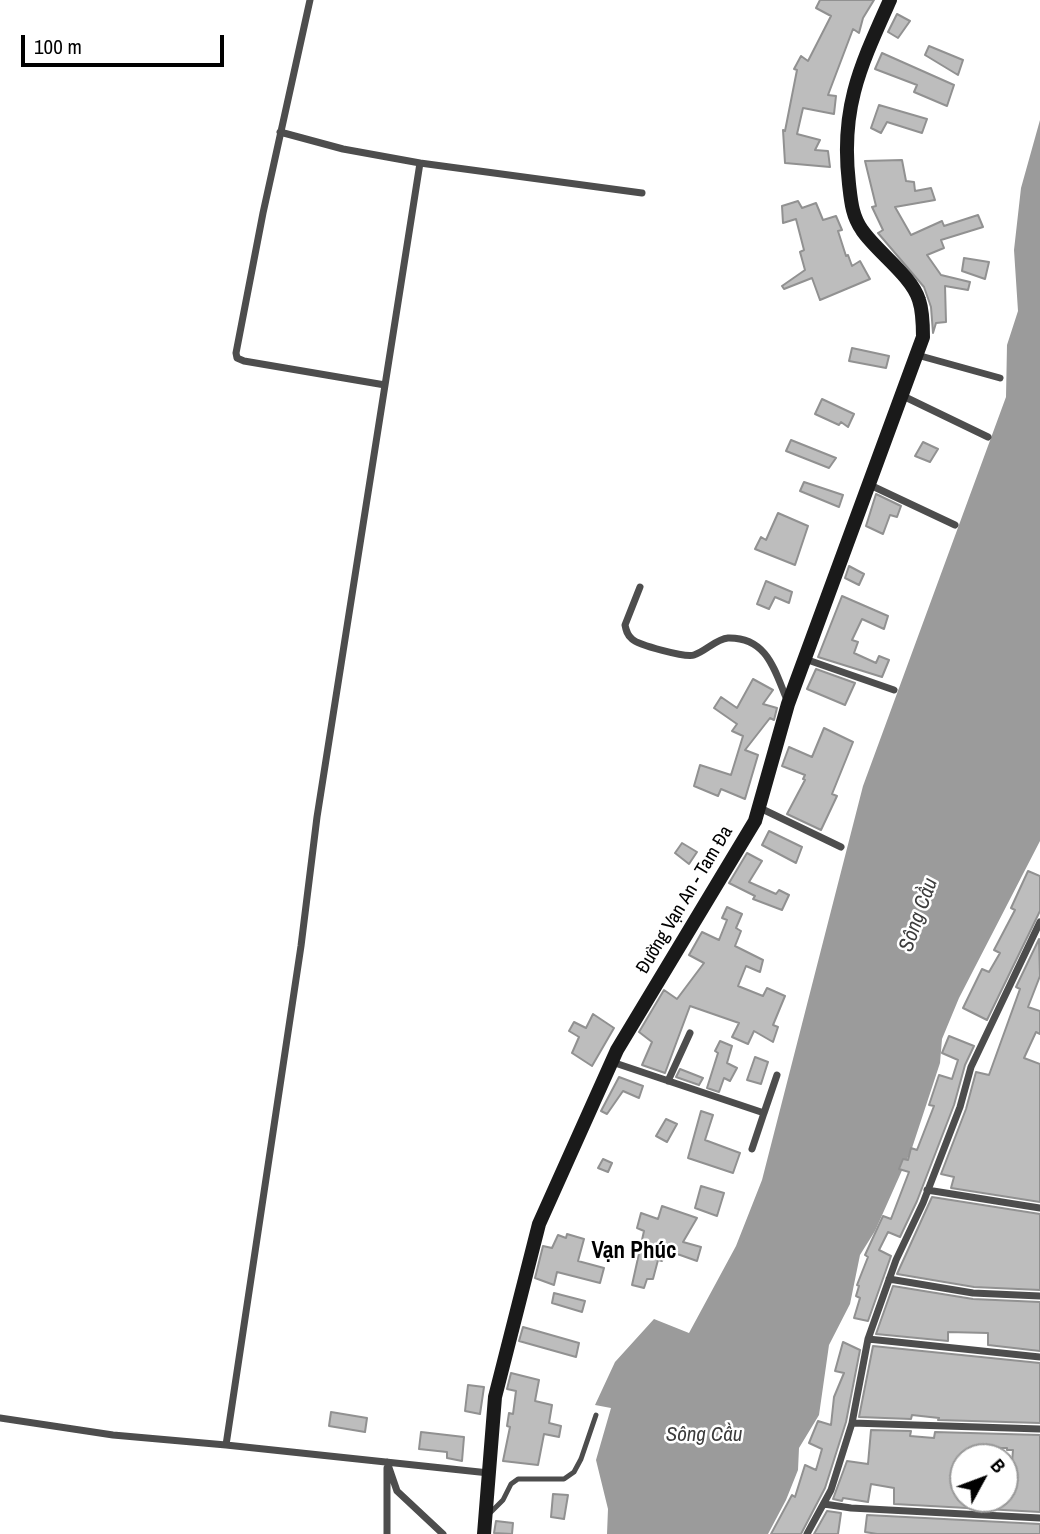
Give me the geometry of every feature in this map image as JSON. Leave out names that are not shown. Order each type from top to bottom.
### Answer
[{"type":"main road","name":"Đường Vạn An - Tam Đa","points":[[484,1530],[495,1397],[539,1224],[611,1062],[755,821],[788,704],[923,337],[919,297],[853,216],[846,162],[848,117],[855,80],[890,0]]},
{"type":"street","points":[[310,0],[236,348],[237,358],[385,385]]},
{"type":"street","points":[[281,132],[343,149],[420,163],[642,193]]},
{"type":"street","points":[[226,1445],[301,946],[317,817],[420,163]]},
{"type":"street","points":[[917,355],[1000,378]]},
{"type":"street","points":[[903,396],[988,437]]},
{"type":"street","points":[[870,485],[955,525]]},
{"type":"street","points":[[640,587],[625,625],[626,631],[635,641],[683,656],[693,655],[728,638],[759,647],[769,658],[788,704]]},
{"type":"street","points":[[805,659],[894,690]]},
{"type":"street","points":[[760,808],[841,847]]},
{"type":"street","points":[[807,1534],[831,1490],[852,1423],[868,1339],[889,1279],[960,1107],[971,1066],[1040,922]]},
{"type":"street","points":[[668,1081],[690,1032]]},
{"type":"street","points":[[611,1062],[764,1113]]},
{"type":"street","points":[[752,1149],[777,1075]]},
{"type":"street","points":[[927,1190],[1040,1208]]},
{"type":"street","points":[[889,1279],[973,1293],[1040,1296]]},
{"type":"street","points":[[868,1339],[1040,1357]]},
{"type":"street","points":[[0,1418],[113,1435],[489,1473]]},
{"type":"street","points":[[852,1423],[1040,1429]]},
{"type":"street","points":[[387,1462],[387,1534]]},
{"type":"street","points":[[387,1462],[397,1491],[443,1534]]},
{"type":"street","points":[[824,1504],[851,1508],[1040,1518]]},
{"type":"lane","points":[[484,1530],[511,1484],[518,1479],[564,1479],[574,1472],[581,1460],[596,1415]]},
{"type":"water","name":"Sông Cầu","points":[[1040,120],[1040,841],[959,998],[942,1039],[940,1063],[912,1148],[875,1231],[860,1255],[850,1304],[829,1345],[819,1415],[799,1448],[798,1470],[768,1534],[607,1534],[608,1509],[596,1460],[611,1408],[595,1405],[615,1362],[654,1319],[689,1333],[736,1246],[762,1180],[863,786],[1006,397],[1007,345],[1018,311],[1014,250],[1021,188]]},
{"type":"building","points":[[820,0],[874,0],[863,18],[859,33],[853,29],[828,95],[836,96],[834,114],[803,108],[797,134],[820,140],[815,150],[828,151],[830,167],[785,163],[783,130],[785,131],[797,70],[794,69],[801,56],[808,61],[831,16],[816,8]]},
{"type":"building","points":[[897,14],[910,21],[898,38],[888,32]]},
{"type":"building","points":[[929,46],[963,60],[958,75],[925,55]]},
{"type":"building","points":[[882,53],[954,85],[947,106],[914,92],[917,85],[875,69]]},
{"type":"building","points":[[879,105],[927,119],[922,133],[887,122],[881,133],[871,128]]},
{"type":"building","points":[[902,160],[906,181],[914,182],[915,191],[931,188],[935,200],[895,207],[911,235],[942,221],[944,226],[978,215],[983,227],[941,240],[944,248],[927,255],[941,275],[970,282],[968,290],[945,286],[946,322],[936,323],[933,333],[931,307],[924,287],[878,233],[883,230],[872,207],[876,206],[865,161]]},
{"type":"building","points":[[798,201],[802,208],[816,203],[823,220],[836,216],[842,230],[838,231],[846,256],[848,255],[852,266],[860,261],[870,279],[820,300],[812,278],[784,289],[782,286],[805,270],[800,252],[804,250],[796,219],[783,223],[782,206]]},
{"type":"building","points":[[964,258],[989,262],[985,279],[962,271]]},
{"type":"building","points":[[852,348],[889,356],[886,368],[849,361]]},
{"type":"building","points":[[822,399],[854,414],[848,427],[815,414]]},
{"type":"building","points":[[791,440],[836,458],[829,468],[786,451]]},
{"type":"building","points":[[923,442],[938,449],[930,462],[915,456]]},
{"type":"building","points":[[804,482],[843,495],[839,507],[800,491]]},
{"type":"building","points":[[876,494],[901,506],[897,517],[890,515],[883,534],[866,526]]},
{"type":"building","points":[[778,513],[808,526],[795,565],[755,549],[761,537],[766,540]]},
{"type":"building","points":[[849,566],[864,574],[859,585],[845,578]]},
{"type":"building","points":[[766,581],[792,592],[789,603],[775,597],[769,609],[757,604]]},
{"type":"building","points":[[842,596],[888,616],[884,629],[862,619],[852,640],[858,642],[854,653],[876,663],[879,656],[889,660],[882,677],[818,657]]},
{"type":"building","points":[[816,669],[855,683],[845,705],[807,689]]},
{"type":"building","points":[[753,679],[773,690],[763,704],[777,708],[774,720],[770,718],[745,750],[758,755],[745,799],[721,789],[718,796],[694,786],[700,765],[731,775],[743,736],[732,731],[737,724],[714,708],[721,697],[737,708]]},
{"type":"building","points":[[824,728],[853,742],[832,794],[837,796],[821,830],[787,814],[805,775],[782,766],[789,747],[812,757]]},
{"type":"building","points":[[769,831],[802,847],[796,863],[762,845]]},
{"type":"building","points":[[682,843],[697,852],[689,864],[675,853]]},
{"type":"building","points":[[747,853],[762,861],[749,882],[776,894],[779,890],[789,895],[782,910],[753,899],[755,896],[729,883]]},
{"type":"building","points":[[1028,871],[1040,876],[1040,911],[987,1020],[963,1008],[982,969],[989,972],[1000,953],[994,950],[1015,910],[1011,908]]},
{"type":"building","points":[[727,907],[742,914],[736,928],[741,931],[735,946],[763,960],[760,972],[746,966],[738,986],[763,996],[767,988],[785,996],[773,1025],[778,1027],[773,1042],[754,1031],[748,1044],[732,1037],[739,1023],[690,1006],[665,1073],[642,1065],[652,1042],[639,1032],[664,990],[677,999],[704,963],[689,955],[702,932],[719,940],[727,920],[722,918]]},
{"type":"building","points":[[1039,939],[1040,976],[1028,1007],[1040,1011],[1040,1034],[1036,1032],[1024,1058],[1040,1064],[1040,1202],[951,1188],[954,1177],[941,1174],[966,1109],[976,1072],[989,1075],[1020,989],[1016,987]]},
{"type":"building","points":[[593,1014],[614,1028],[592,1066],[572,1053],[579,1037],[569,1031],[574,1022],[586,1028]]},
{"type":"building","points":[[949,1036],[974,1046],[917,1201],[900,1237],[888,1232],[879,1250],[891,1256],[868,1321],[854,1318],[860,1298],[856,1296],[857,1285],[868,1257],[865,1255],[883,1216],[891,1219],[909,1172],[899,1169],[903,1159],[908,1160],[911,1148],[917,1150],[934,1106],[929,1105],[939,1075],[952,1079],[958,1060],[942,1053]]},
{"type":"building","points":[[720,1041],[732,1046],[727,1063],[737,1068],[730,1081],[724,1078],[719,1092],[707,1088],[718,1053],[715,1051]]},
{"type":"building","points":[[755,1057],[768,1062],[761,1084],[747,1080]]},
{"type":"building","points":[[680,1069],[703,1078],[699,1085],[676,1077]]},
{"type":"building","points":[[619,1077],[643,1086],[639,1098],[623,1091],[607,1114],[601,1111]]},
{"type":"building","points":[[701,1111],[713,1115],[705,1140],[740,1153],[733,1173],[688,1158]]},
{"type":"building","points":[[666,1119],[677,1124],[667,1142],[656,1136]]},
{"type":"building","points":[[603,1159],[612,1163],[608,1172],[598,1168]]},
{"type":"building","points":[[701,1186],[724,1193],[717,1216],[695,1208]]},
{"type":"building","points":[[932,1197],[1040,1214],[1040,1290],[974,1287],[897,1274]]},
{"type":"building","points":[[662,1206],[697,1218],[683,1242],[701,1247],[697,1261],[666,1250],[662,1261],[658,1260],[653,1279],[647,1279],[644,1288],[632,1285],[644,1231],[637,1228],[641,1213],[658,1219]]},
{"type":"building","points":[[567,1234],[584,1239],[578,1261],[604,1268],[600,1283],[557,1272],[554,1285],[535,1278],[543,1246],[552,1248],[558,1235],[566,1238]]},
{"type":"building","points":[[893,1286],[973,1299],[1040,1302],[1040,1351],[988,1345],[988,1333],[948,1332],[948,1341],[876,1334]]},
{"type":"building","points":[[554,1293],[585,1301],[582,1312],[552,1303]]},
{"type":"building","points":[[523,1327],[579,1343],[576,1357],[519,1341]]},
{"type":"building","points":[[843,1342],[860,1350],[846,1422],[825,1488],[801,1534],[771,1534],[792,1495],[795,1497],[805,1465],[816,1470],[822,1449],[809,1443],[818,1421],[831,1425],[834,1397],[844,1373],[835,1371]]},
{"type":"building","points":[[873,1346],[1040,1363],[1040,1423],[938,1420],[939,1418],[912,1415],[911,1419],[859,1417]]},
{"type":"building","points":[[511,1373],[539,1380],[535,1401],[552,1405],[549,1423],[561,1426],[559,1437],[544,1434],[538,1465],[503,1461],[510,1427],[507,1426],[509,1413],[513,1414],[516,1391],[507,1389]]},
{"type":"building","points":[[468,1385],[484,1387],[480,1414],[465,1411]]},
{"type":"building","points":[[331,1412],[367,1418],[365,1432],[329,1426]]},
{"type":"building","points":[[871,1430],[911,1431],[910,1436],[934,1438],[935,1432],[1040,1435],[1040,1512],[1019,1511],[1019,1443],[949,1443],[949,1507],[894,1504],[894,1488],[871,1484],[868,1502],[833,1499],[847,1461],[868,1464]]},
{"type":"building","points":[[421,1432],[464,1437],[462,1461],[447,1458],[447,1452],[419,1449]]},
{"type":"building","points":[[553,1494],[568,1495],[564,1519],[551,1517]]},
{"type":"building","points":[[827,1511],[841,1513],[838,1534],[814,1534]]},
{"type":"building","points":[[867,1515],[1040,1524],[1040,1534],[877,1534],[865,1532]]},
{"type":"building","points":[[496,1521],[513,1523],[512,1534],[494,1533]]},
{"type":"district","name":"Vạn Phúc","points":[[634,1252]]}]
